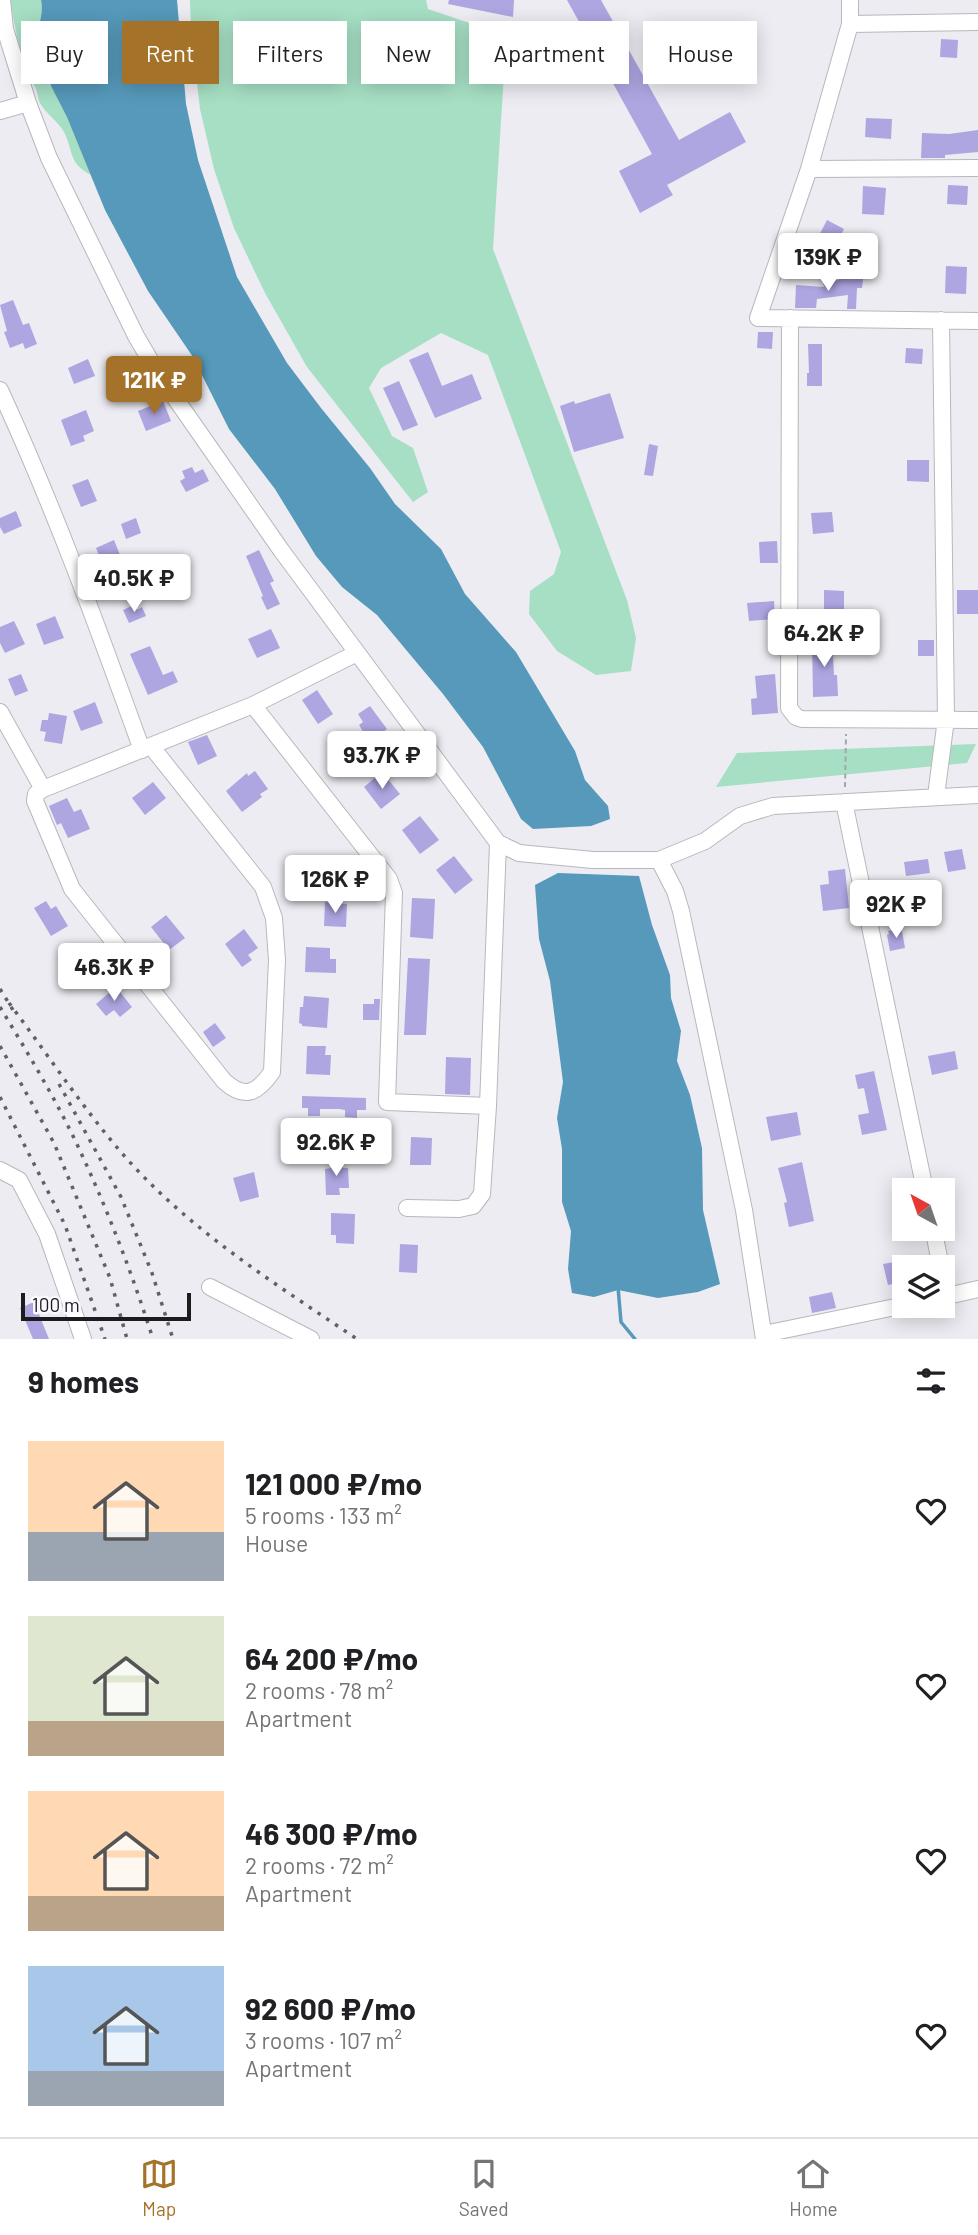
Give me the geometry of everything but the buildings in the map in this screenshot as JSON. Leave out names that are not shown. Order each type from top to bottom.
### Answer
[{"type":"street","points":[[2,0],[5,29],[28,103],[50,158],[113,292],[152,363],[357,653],[503,846],[519,853],[593,860],[659,860],[705,841],[740,816],[773,806],[978,795]]},
{"type":"street","points":[[850,0],[850,24],[809,169],[758,318],[978,321]]},
{"type":"street","points":[[850,24],[978,22]]},
{"type":"street","points":[[0,111],[28,103]]},
{"type":"street","points":[[809,169],[978,168]]},
{"type":"street","points":[[790,318],[789,708],[796,718],[802,719],[978,720]]},
{"type":"street","points":[[936,796],[946,719],[941,320]]},
{"type":"street","points":[[0,390],[35,466],[147,748],[262,887],[274,918],[278,960],[272,1072],[254,1091],[244,1093],[233,1090],[224,1082],[72,889],[35,801],[36,794],[43,789],[147,748],[253,705],[357,653]]},
{"type":"street","points":[[253,705],[389,879],[394,893],[387,1102],[488,1106]]},
{"type":"street","points":[[0,712],[43,789]]},
{"type":"street","points":[[844,802],[922,1178]]},
{"type":"street","points":[[407,1208],[459,1209],[473,1206],[482,1194],[503,846]]},
{"type":"street","points":[[659,860],[675,891],[681,911],[744,1210],[764,1337],[892,1308]]},
{"type":"street","points":[[0,1170],[19,1180],[47,1234],[83,1339]]},
{"type":"street","points":[[210,1287],[311,1339]]},
{"type":"street","points":[[955,1290],[978,1289]]},
{"type":"path","points":[[844,802],[846,719]]},
{"type":"green space","points":[[10,0],[41,0],[40,21],[21,21],[21,51]]},
{"type":"green space","points":[[190,0],[426,0],[428,9],[469,23],[469,84],[503,84],[493,249],[627,600],[636,638],[631,671],[596,675],[557,651],[529,614],[530,591],[554,574],[561,552],[488,355],[441,333],[381,368],[369,388],[392,436],[413,448],[428,492],[413,502],[307,367],[265,293],[234,228],[214,169],[197,84],[219,84],[219,21],[191,21]]},
{"type":"green space","points":[[34,84],[49,84],[57,95],[74,129],[91,175],[78,166],[64,132],[45,111]]},
{"type":"green space","points":[[976,744],[967,763],[716,787],[737,753]]},
{"type":"water","points":[[41,0],[177,0],[179,21],[122,21],[122,84],[184,84],[198,160],[237,277],[287,363],[395,504],[441,549],[465,594],[516,652],[575,751],[585,780],[608,806],[610,819],[591,826],[533,829],[521,819],[483,747],[443,694],[377,615],[342,587],[316,556],[275,489],[229,429],[193,357],[148,291],[105,210],[67,117],[50,84],[108,84],[108,21],[40,21]]},
{"type":"water","points":[[558,873],[639,876],[652,925],[670,975],[671,998],[681,1031],[677,1061],[690,1095],[702,1148],[703,1210],[720,1284],[698,1292],[658,1298],[618,1290],[594,1297],[572,1293],[568,1269],[571,1231],[562,1202],[562,1149],[557,1118],[563,1082],[550,981],[539,939],[535,885]]},
{"type":"waterway","points":[[618,1287],[621,1322],[635,1339]]},
{"type":"railway","points":[[0,989],[13,1010]]},
{"type":"railway","points":[[9,1003],[91,1115],[146,1179],[202,1230],[232,1253],[357,1339]]},
{"type":"railway","points":[[0,1007],[48,1088],[85,1162],[117,1237],[153,1339]]},
{"type":"railway","points":[[0,1046],[54,1143],[110,1278],[127,1339]]},
{"type":"railway","points":[[59,1084],[121,1197],[152,1273],[173,1339]]},
{"type":"railway","points":[[0,1097],[65,1225],[105,1339]]}]
